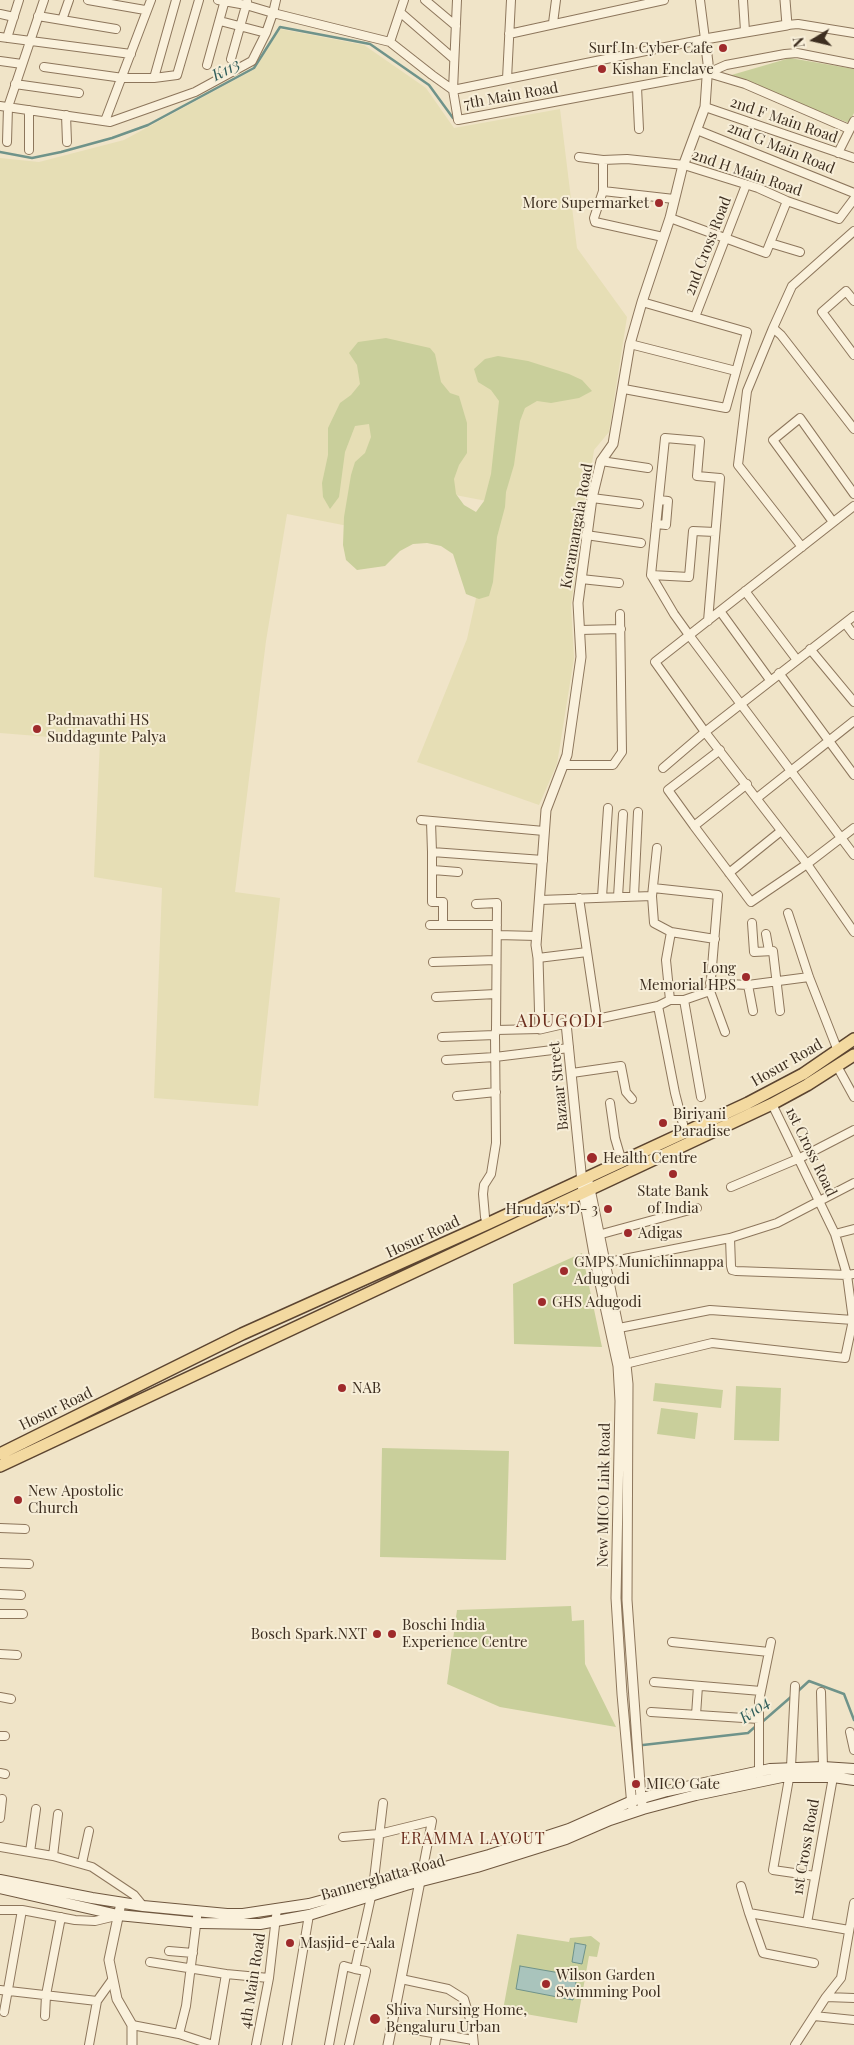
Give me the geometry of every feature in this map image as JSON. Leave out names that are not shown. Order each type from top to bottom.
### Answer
[{"type":"main road","name":"Hosur Road","points":[[0,1466],[586,1185],[622,1162],[786,1084],[854,1039]]},
{"type":"main road","name":"Hosur Road","points":[[0,1454],[227,1341],[488,1224],[586,1185],[772,1104],[808,1086],[854,1055]]},
{"type":"main road","name":"Bannerghatta Road","points":[[0,1888],[118,1915],[196,1923],[254,1924],[276,1922],[309,1915],[372,1892],[490,1855],[552,1839],[638,1811],[696,1795],[759,1782],[791,1772],[822,1767],[854,1769]]},
{"type":"main road","name":"Bannerghatta Road","points":[[552,1839],[569,1829],[636,1800],[759,1771],[791,1772],[854,1780]]},
{"type":"main road","name":"Bannerghatta Road","points":[[0,1880],[121,1903],[228,1914],[309,1904],[372,1892]]},
{"type":"street","points":[[19,0],[4,37],[131,54]]},
{"type":"street","points":[[7,142],[4,106],[15,84],[31,40],[41,0]]},
{"type":"street","points":[[62,20],[69,0]]},
{"type":"street","points":[[88,0],[145,10]]},
{"type":"street","points":[[105,121],[123,78],[145,10],[151,0]]},
{"type":"street","points":[[154,78],[176,0]]},
{"type":"street","points":[[44,66],[123,78],[154,78],[177,75],[199,0]]},
{"type":"street","points":[[207,65],[220,21],[222,0]]},
{"type":"street","name":"7th Main Road","points":[[222,0],[247,2],[273,13],[390,42],[432,76],[453,90],[458,120],[708,74]]},
{"type":"street","points":[[4,106],[110,122],[195,92],[252,61],[266,33],[276,0]]},
{"type":"street","points":[[390,42],[404,0]]},
{"type":"street","points":[[425,0],[456,26]]},
{"type":"street","points":[[457,0],[453,90],[745,31],[787,25],[798,24],[854,33]]},
{"type":"street","points":[[507,79],[511,0]]},
{"type":"street","points":[[553,23],[556,0]]},
{"type":"street","points":[[509,34],[664,0]]},
{"type":"street","points":[[700,0],[705,40]]},
{"type":"street","points":[[742,0],[745,31]]},
{"type":"street","points":[[785,0],[787,25]]},
{"type":"street","points":[[231,59],[247,2]]},
{"type":"street","points":[[401,13],[454,59]]},
{"type":"street","points":[[0,14],[14,16]]},
{"type":"street","points":[[38,16],[116,29]]},
{"type":"street","points":[[220,21],[266,33]]},
{"type":"street","name":"Koramangala Road","points":[[540,1029],[536,945],[546,810],[567,755],[582,656],[578,603],[592,498],[601,461],[613,444],[624,389],[630,344],[642,302],[670,218],[684,165],[706,107],[708,74],[705,40]]},
{"type":"street","points":[[708,74],[726,65],[797,53],[854,64]]},
{"type":"street","points":[[0,61],[22,64]]},
{"type":"street","points":[[708,74],[745,84],[849,129]]},
{"type":"street","points":[[15,84],[79,93]]},
{"type":"street","points":[[637,87],[639,129]]},
{"type":"street","name":"2nd F Main Road","points":[[706,107],[854,158]]},
{"type":"street","points":[[28,150],[29,110]]},
{"type":"street","points":[[66,115],[67,142]]},
{"type":"street","points":[[838,153],[854,121]]},
{"type":"street","name":"2nd G Main Road","points":[[697,130],[854,192]]},
{"type":"street","name":"2nd H Main Road","points":[[579,158],[602,160],[627,159],[684,165],[758,188],[787,201],[839,219],[854,199]]},
{"type":"street","points":[[602,160],[603,191],[594,218],[595,222],[663,237]]},
{"type":"street","name":"2nd Cross Road","points":[[694,317],[726,240],[746,185]]},
{"type":"street","points":[[603,191],[674,199]]},
{"type":"street","points":[[670,218],[766,253],[787,201]]},
{"type":"street","points":[[802,547],[738,466],[747,391],[792,286],[854,231],[852,227],[854,225]]},
{"type":"street","points":[[770,243],[800,252]]},
{"type":"street","points":[[854,301],[846,291],[822,312],[854,355]]},
{"type":"street","points":[[624,389],[726,408],[747,332],[642,302]]},
{"type":"street","points":[[773,328],[781,335],[854,429]]},
{"type":"street","points":[[630,344],[736,371]]},
{"type":"street","points":[[834,522],[773,440],[800,418],[854,494]]},
{"type":"street","points":[[708,621],[720,478],[697,476],[700,441],[665,438],[651,575],[689,636],[854,855]]},
{"type":"street","points":[[601,461],[648,468]]},
{"type":"street","points":[[592,498],[639,504]]},
{"type":"street","points":[[854,506],[655,662],[705,732],[807,864],[854,932]]},
{"type":"street","points":[[651,575],[689,577],[693,531],[715,532]]},
{"type":"street","points":[[586,535],[641,543]]},
{"type":"street","points":[[581,579],[619,583]]},
{"type":"street","points":[[745,591],[797,660]]},
{"type":"street","points":[[720,611],[770,680]]},
{"type":"street","points":[[564,765],[613,765],[622,752],[620,614]]},
{"type":"street","points":[[663,768],[770,680],[854,616]]},
{"type":"street","points":[[845,623],[854,635]]},
{"type":"street","points":[[580,630],[620,629]]},
{"type":"street","points":[[810,650],[854,702]]},
{"type":"street","points":[[779,673],[854,775]]},
{"type":"street","points":[[757,798],[854,721]]},
{"type":"street","points":[[720,750],[668,790],[751,902],[807,864],[854,828]]},
{"type":"street","points":[[694,826],[746,784]]},
{"type":"street","points":[[602,897],[608,808]]},
{"type":"street","points":[[634,896],[638,812]]},
{"type":"street","points":[[618,897],[622,814]]},
{"type":"street","points":[[421,820],[544,831]]},
{"type":"street","points":[[432,822],[432,902],[443,902],[444,925]]},
{"type":"street","points":[[729,873],[781,831]]},
{"type":"street","points":[[657,848],[653,892],[654,923],[671,932],[714,938]]},
{"type":"street","points":[[432,852],[543,860]]},
{"type":"street","points":[[433,870],[458,872]]},
{"type":"street","points":[[540,900],[634,896],[653,892],[718,896],[710,987],[725,1032]]},
{"type":"street","points":[[579,898],[597,1019]]},
{"type":"street","points":[[476,904],[497,903],[496,1143],[491,1174],[484,1185],[483,1194],[485,1217],[488,1224]]},
{"type":"street","points":[[788,913],[809,977],[838,1051]]},
{"type":"street","points":[[752,922],[754,952],[774,950],[780,1011]]},
{"type":"street","points":[[430,925],[497,925]]},
{"type":"street","points":[[670,1000],[666,960],[671,932]]},
{"type":"street","points":[[766,934],[769,950]]},
{"type":"street","points":[[497,935],[537,936]]},
{"type":"street","points":[[538,958],[587,952]]},
{"type":"street","points":[[433,962],[496,960]]},
{"type":"street","points":[[442,1037],[540,1029],[658,1006],[670,1000],[684,1000],[710,987],[748,985],[809,977]]},
{"type":"street","points":[[748,985],[752,1012]]},
{"type":"street","points":[[436,997],[496,994]]},
{"type":"street","points":[[684,1000],[702,1097]]},
{"type":"street","points":[[658,1006],[675,1093],[685,1132]]},
{"type":"street","name":"Bazaar Street","points":[[566,1024],[579,1145],[583,1149],[586,1185]]},
{"type":"street","points":[[446,1060],[495,1058],[569,1048]]},
{"type":"street","points":[[572,1074],[621,1066],[626,1092],[632,1100]]},
{"type":"street","points":[[837,1066],[854,1097]]},
{"type":"street","points":[[457,1096],[496,1092]]},
{"type":"street","points":[[610,1103],[615,1138],[622,1162]]},
{"type":"street","name":"1st Cross Road","points":[[622,1365],[712,1343],[845,1358],[853,1320],[850,1274],[820,1200],[772,1104]]},
{"type":"street","points":[[731,1187],[800,1158],[854,1130]]},
{"type":"street","points":[[604,1263],[730,1238],[777,1223],[854,1183]]},
{"type":"street","name":"New MICO Link Road","points":[[586,1185],[604,1263],[614,1330]]},
{"type":"street","name":"New MICO Link Road","points":[[586,1185],[622,1365],[616,1598],[622,1694],[638,1811]]},
{"type":"street","points":[[598,1235],[698,1208]]},
{"type":"street","points":[[835,1234],[854,1229]]},
{"type":"street","points":[[730,1238],[731,1266],[736,1271],[850,1274]]},
{"type":"street","points":[[614,1330],[710,1310],[853,1320]]},
{"type":"street","points":[[0,1528],[25,1529]]},
{"type":"street","points":[[0,1563],[29,1564]]},
{"type":"street","points":[[0,1594],[21,1595]]},
{"type":"street","points":[[0,1614],[23,1614]]},
{"type":"street","points":[[672,1642],[769,1652]]},
{"type":"street","points":[[759,1782],[761,1691],[771,1642]]},
{"type":"street","points":[[0,1654],[17,1655]]},
{"type":"street","points":[[654,1682],[761,1691]]},
{"type":"street","points":[[696,1715],[698,1686]]},
{"type":"street","points":[[795,1686],[791,1772],[773,1870],[815,1876]]},
{"type":"street","points":[[821,1692],[822,1767]]},
{"type":"street","points":[[0,1697],[11,1698]]},
{"type":"street","points":[[651,1712],[759,1722]]},
{"type":"street","points":[[850,1732],[854,1750]]},
{"type":"street","name":"1st Cross Road","points":[[807,1923],[833,1777]]},
{"type":"street","points":[[0,1818],[2,1799]]},
{"type":"street","points":[[355,1968],[372,1892],[383,1803]]},
{"type":"street","points":[[30,1852],[36,1808]]},
{"type":"street","points":[[53,1856],[58,1814]]},
{"type":"street","points":[[344,1837],[380,1834],[432,1821],[388,2045]]},
{"type":"street","points":[[82,1863],[90,1831]]},
{"type":"street","points":[[0,1847],[53,1856],[92,1867],[119,1884],[143,1906]]},
{"type":"street","points":[[741,1886],[763,1953],[814,1963]]},
{"type":"street","points":[[121,1903],[110,1960],[112,1980],[117,1999],[132,2025],[132,2045]]},
{"type":"street","points":[[796,2045],[826,1996],[840,1978],[854,1903]]},
{"type":"street","name":"4th Main Road","points":[[256,2045],[269,1978],[277,1908]]},
{"type":"street","points":[[0,1910],[22,1910],[75,1920],[95,1920],[118,1915]]},
{"type":"street","points":[[4,2012],[3,1990],[22,1910]]},
{"type":"street","points":[[179,2034],[192,1969],[198,1911]]},
{"type":"street","points":[[749,1913],[849,1930]]},
{"type":"street","points":[[287,2045],[309,1915]]},
{"type":"street","points":[[45,2016],[46,1995],[60,1917]]},
{"type":"street","points":[[169,1951],[193,1953]]},
{"type":"street","points":[[150,1962],[226,1974],[269,1978]]},
{"type":"street","points":[[330,2045],[344,1966],[366,1971],[349,2045]]},
{"type":"street","points":[[132,2025],[179,2034],[214,2045],[226,1974]]},
{"type":"street","points":[[392,2026],[437,2033],[474,2043],[472,2026],[464,1999],[448,1990],[401,1979]]},
{"type":"street","points":[[89,2045],[97,2001],[112,1980]]},
{"type":"street","points":[[3,1990],[97,2001]]},
{"type":"street","points":[[826,1996],[854,1998]]},
{"type":"street","points":[[814,2016],[854,2020]]},
{"type":"street","points":[[435,2045],[437,2033]]},
{"type":"shaded area","points":[[280,29],[364,45],[426,88],[454,128],[560,109],[577,248],[627,317],[609,432],[594,450],[571,605],[574,658],[557,764],[539,805],[417,762],[467,639],[497,503],[450,494],[353,527],[287,514],[266,641],[235,892],[280,898],[258,1106],[154,1098],[162,888],[94,877],[100,741],[0,733],[0,158],[39,162],[124,140],[255,69]]},
{"type":"green space","points":[[790,58],[854,69],[854,113],[849,123],[728,76]]},
{"type":"green space","points":[[386,338],[430,348],[435,354],[441,382],[450,393],[459,396],[467,423],[467,453],[459,465],[454,479],[456,494],[464,505],[476,512],[484,501],[491,474],[499,401],[491,390],[478,382],[474,369],[485,359],[498,356],[528,361],[582,380],[592,391],[579,398],[551,403],[537,401],[525,408],[520,421],[514,465],[506,492],[505,507],[497,537],[493,582],[489,596],[479,599],[466,594],[453,554],[441,546],[427,543],[413,544],[400,551],[385,566],[357,570],[346,560],[343,545],[344,517],[351,475],[355,462],[365,453],[371,437],[369,424],[355,426],[345,452],[339,497],[330,509],[323,497],[322,483],[328,455],[328,428],[340,403],[351,395],[360,384],[357,365],[349,353],[358,342]]},
{"type":"green space","points":[[582,1253],[602,1347],[514,1344],[513,1284]]},
{"type":"green space","points":[[655,1383],[723,1390],[721,1408],[653,1401]]},
{"type":"green space","points":[[736,1386],[781,1388],[779,1441],[734,1440]]},
{"type":"green space","points":[[661,1408],[698,1413],[695,1439],[657,1434]]},
{"type":"green space","points":[[382,1448],[509,1451],[506,1560],[380,1557]]},
{"type":"green space","points":[[571,1606],[572,1621],[584,1620],[585,1664],[616,1727],[500,1707],[447,1684],[457,1610]]},
{"type":"green space","name":"Wilson Garden Swimming Pool","points":[[517,1934],[569,1942],[570,1938],[591,1936],[600,1943],[597,1957],[589,1956],[577,2023],[503,2010]]},
{"type":"water","points":[[575,1943],[586,1945],[582,1964],[572,1962]]},
{"type":"water","points":[[520,1966],[577,1976],[573,2000],[516,1989]]},
{"type":"waterway","name":"K113","points":[[0,152],[32,158],[112,138],[148,125],[254,68],[280,27],[370,44],[429,85],[453,118]]},
{"type":"waterway","name":"K104","points":[[797,1692],[809,1681],[844,1694],[854,1720]]},
{"type":"waterway","name":"K104","points":[[761,1723],[792,1696]]},
{"type":"waterway","name":"K104","points":[[643,1745],[748,1733],[756,1726]]},
{"type":"place","name":"Surf In Cyber Cafe","points":[[723,48]]},
{"type":"place","name":"Kishan Enclave","points":[[602,69]]},
{"type":"place","name":"More Supermarket","points":[[659,203]]},
{"type":"place","name":"Padmavathi HS Suddagunte Palya","points":[[37,729]]},
{"type":"place","name":"Long Memorial HPS","points":[[746,977]]},
{"type":"place","name":"Biriyani Paradise","points":[[663,1123]]},
{"type":"place","name":"Health Centre","points":[[592,1158]]},
{"type":"place","name":"State Bank of India","points":[[673,1174]]},
{"type":"place","name":"Hruday's D- 3","points":[[608,1209]]},
{"type":"place","name":"Adigas","points":[[628,1233]]},
{"type":"place","name":"GMPS Munichinnappa Adugodi","points":[[564,1271]]},
{"type":"place","name":"GHS Adugodi","points":[[542,1302]]},
{"type":"place","name":"NAB","points":[[342,1388]]},
{"type":"place","name":"New Apostolic Church","points":[[18,1500]]},
{"type":"place","name":"Bosch Spark.NXT","points":[[377,1634]]},
{"type":"place","name":"Boschi India Experience Centre","points":[[392,1634]]},
{"type":"place","name":"MICO Gate","points":[[636,1784]]},
{"type":"place","name":"Masjid-e-Aala","points":[[290,1943]]},
{"type":"place","name":"Wilson Garden Swimming Pool","points":[[546,1984]]},
{"type":"place","name":"Shiva Nursing Home, Bengaluru Urban","points":[[375,2019]]},
{"type":"district","name":"ADUGODI","points":[[560,1021]]},
{"type":"district","name":"ERAMMA LAYOUT","points":[[473,1839]]}]
